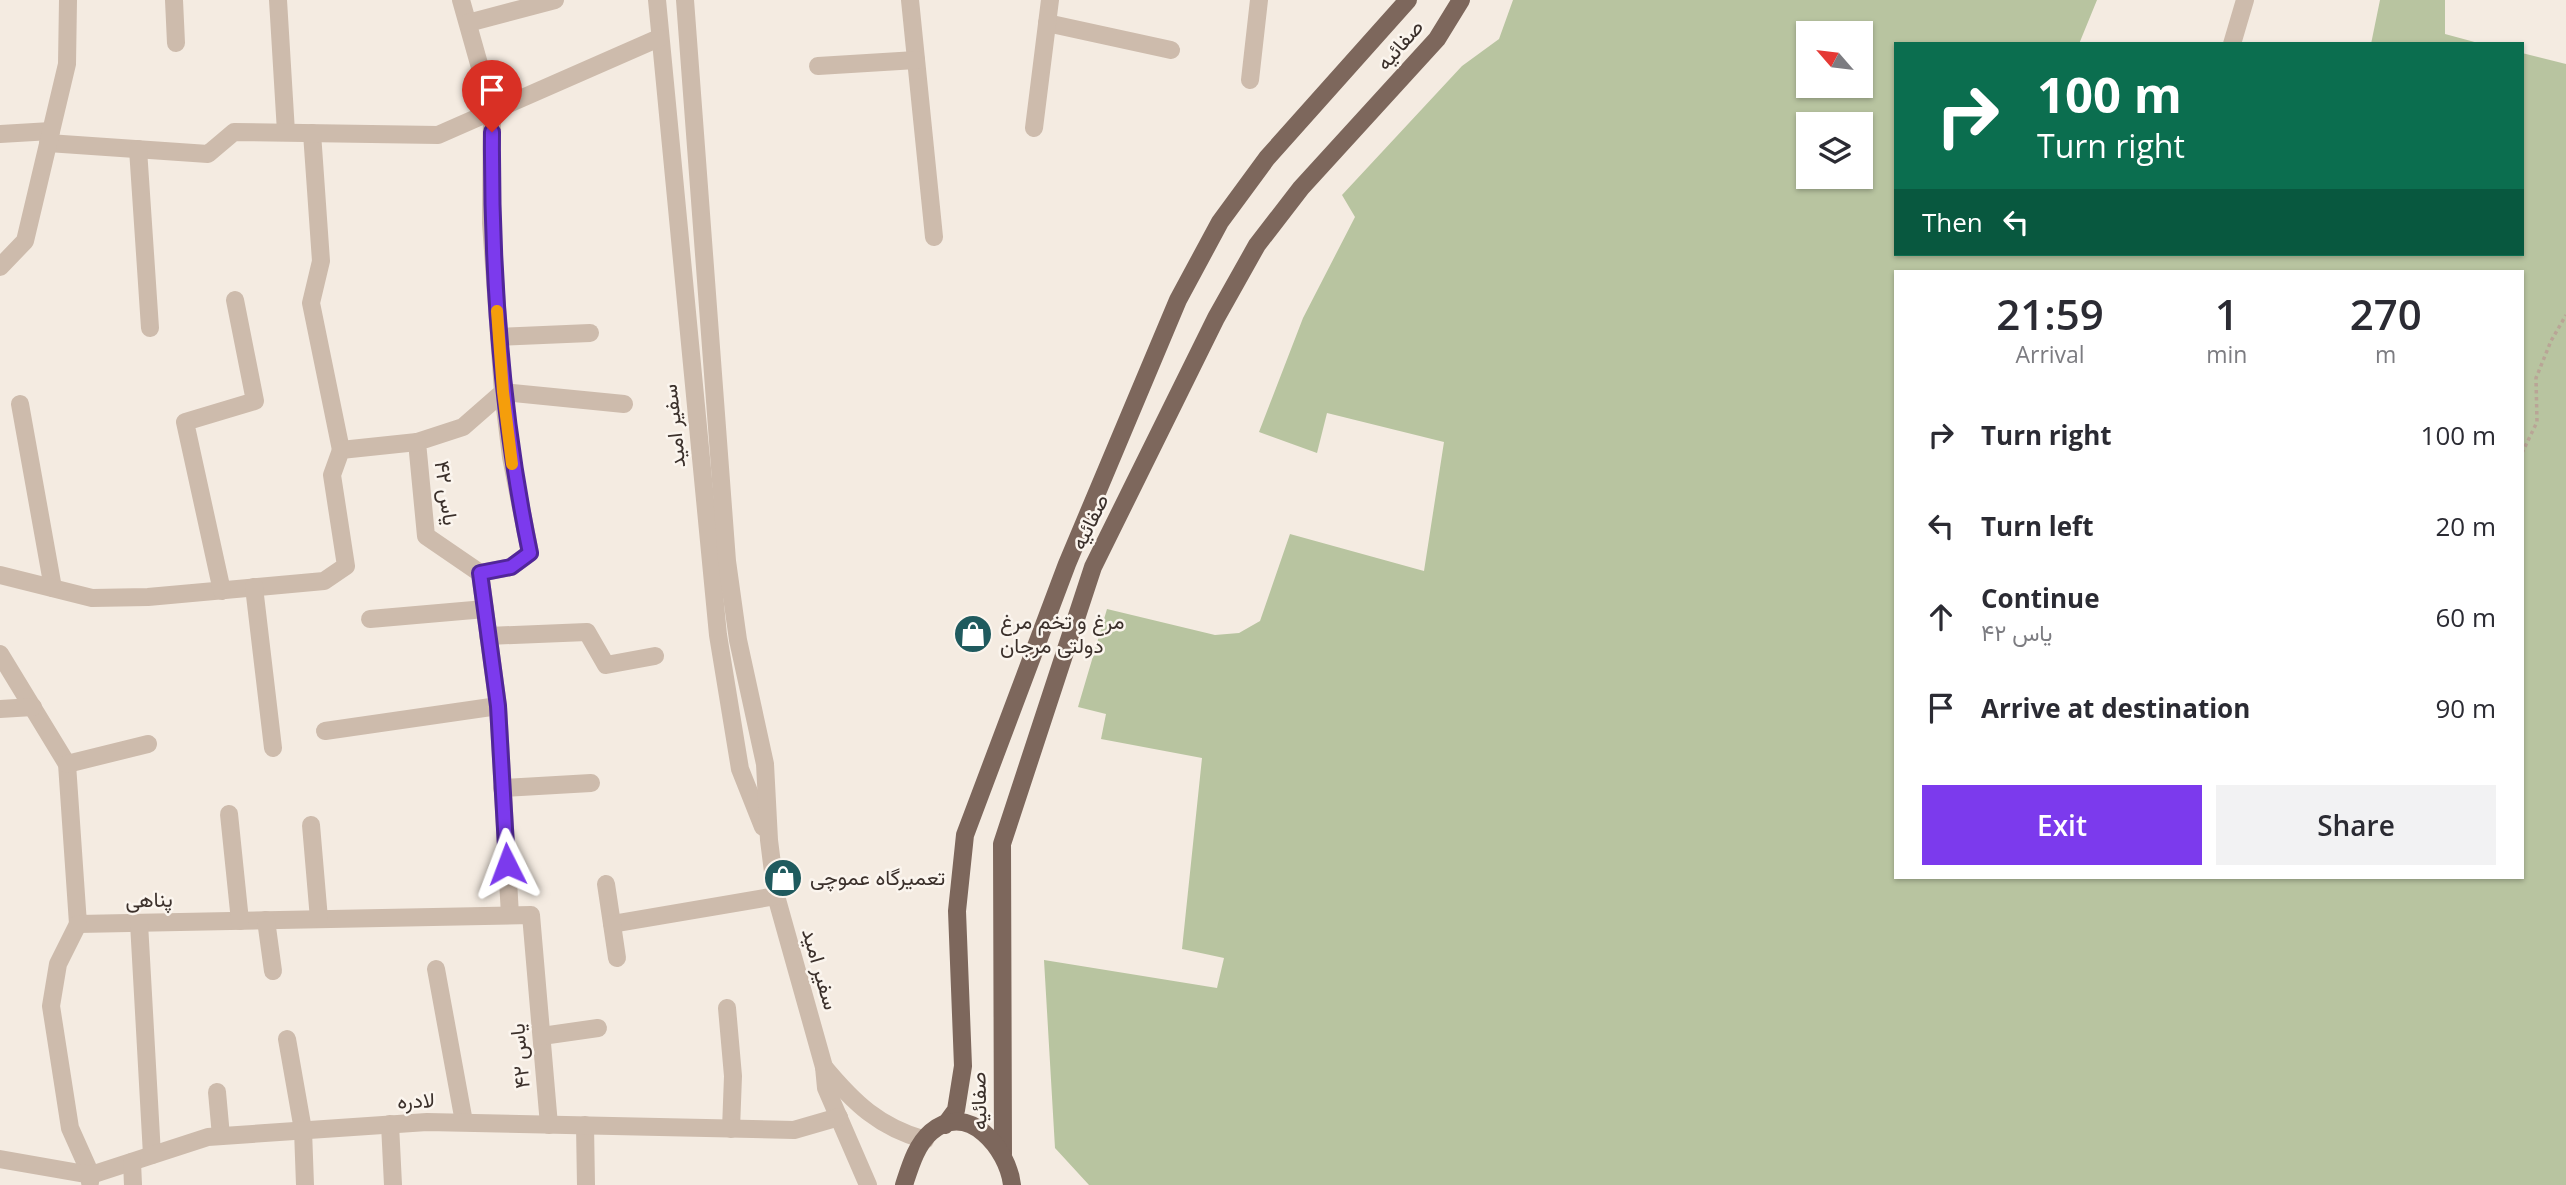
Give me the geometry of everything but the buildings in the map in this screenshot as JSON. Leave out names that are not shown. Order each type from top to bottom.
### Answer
[{"type":"main road","name":"صفائیه","points":[[945,1125],[956,1110],[963,1066],[957,911],[965,835],[1067,564],[1178,300],[1220,222],[1267,158],[1408,0]]},
{"type":"main road","name":"صفائیه","points":[[1003,1154],[1002,844],[1093,567],[1216,318],[1257,245],[1301,188],[1437,39],[1461,0]]},
{"type":"main road","points":[[904,1185],[931,1132],[952,1121],[973,1124],[999,1147],[1012,1185]]},
{"type":"street","points":[[0,267],[25,241],[67,64],[68,0]]},
{"type":"street","points":[[174,0],[176,43]]},
{"type":"street","points":[[278,0],[286,132]]},
{"type":"street","points":[[461,0],[492,110],[491,223],[503,392],[511,457],[530,553],[511,567],[480,573],[498,706],[510,915]]},
{"type":"street","points":[[468,23],[555,0]]},
{"type":"street","name":"سفیر امید","points":[[657,0],[718,635],[740,769],[769,840]]},
{"type":"street","name":"سفیر امید","points":[[685,0],[727,561],[738,640],[765,764],[769,840],[776,896],[824,1067],[826,1088],[868,1185]]},
{"type":"street","points":[[910,0],[934,237]]},
{"type":"street","points":[[1034,128],[1050,0]]},
{"type":"street","points":[[1250,80],[1259,0]]},
{"type":"street","points":[[2233,42],[2245,0]]},
{"type":"street","points":[[1047,23],[1171,50]]},
{"type":"street","points":[[0,134],[208,154],[234,132],[438,135],[659,38]]},
{"type":"street","points":[[818,66],[916,60]]},
{"type":"street","points":[[0,575],[92,598],[148,597],[324,581],[346,566],[332,475],[341,450],[310,303],[321,261],[312,133]]},
{"type":"street","points":[[138,149],[150,328]]},
{"type":"street","points":[[222,591],[185,422],[255,401],[234,300]]},
{"type":"street","points":[[499,337],[590,333]]},
{"type":"street","points":[[503,392],[624,404]]},
{"type":"street","name":"یاس ۴۲","points":[[480,573],[426,536],[417,442],[463,427],[503,392]]},
{"type":"street","points":[[20,404],[53,588]]},
{"type":"street","points":[[341,450],[417,442]]},
{"type":"street","points":[[254,587],[273,748]]},
{"type":"street","points":[[370,619],[485,609]]},
{"type":"street","points":[[488,636],[587,632],[606,665],[655,656]]},
{"type":"street","points":[[0,654],[67,764],[78,924],[58,964],[51,1006],[70,1128],[90,1180]]},
{"type":"street","points":[[325,731],[498,706]]},
{"type":"street","points":[[0,709],[33,707]]},
{"type":"street","points":[[67,764],[148,744]]},
{"type":"street","points":[[502,788],[591,783]]},
{"type":"street","points":[[229,814],[240,921]]},
{"type":"street","points":[[311,825],[318,919]]},
{"type":"street","points":[[606,884],[617,958]]},
{"type":"street","points":[[612,924],[776,896]]},
{"type":"street","name":"یاس ۴۲","points":[[510,915],[531,915],[549,1125]]},
{"type":"street","name":"پناهی","points":[[78,924],[510,915]]},
{"type":"street","points":[[265,920],[273,971]]},
{"type":"street","points":[[139,923],[152,1155]]},
{"type":"street","points":[[436,969],[464,1122]]},
{"type":"street","points":[[727,1008],[733,1076],[731,1129]]},
{"type":"street","points":[[542,1036],[598,1028]]},
{"type":"street","points":[[287,1039],[303,1130],[305,1185]]},
{"type":"street","points":[[824,1067],[853,1103],[905,1135],[925,1140]]},
{"type":"street","points":[[217,1092],[221,1136]]},
{"type":"street","name":"لادره","points":[[0,1159],[90,1180],[132,1161],[208,1137],[390,1124],[464,1122],[794,1130],[839,1117]]},
{"type":"street","points":[[390,1124],[393,1185]]},
{"type":"street","points":[[585,1125],[586,1185]]},
{"type":"street","points":[[132,1161],[133,1185]]},
{"type":"path","points":[[2524,449],[2538,422],[2536,378],[2551,341],[2566,315]]},
{"type":"green space","points":[[1513,0],[2097,0],[2080,42],[1894,42],[1894,256],[2524,256],[2524,54],[2566,64],[2566,1185],[1089,1185],[1055,1148],[1044,960],[1217,988],[1224,958],[1182,949],[1202,758],[1101,739],[1106,714],[1078,707],[1107,609],[1215,635],[1239,633],[1260,621],[1290,534],[1424,571],[1444,442],[1327,413],[1317,453],[1259,432],[1303,318],[1355,217],[1342,195],[1462,66],[1499,39]]},
{"type":"green space","points":[[2380,0],[2445,0],[2445,34],[2475,42],[2371,42]]},
{"type":"slow traffic","points":[[497,311],[512,464]]},
{"type":"place","name":"مرغ و تخم مرغ دولتی مرجان","points":[[973,634]]},
{"type":"place","name":"تعمیرگاه عموچی","points":[[783,878]]},
{"type":"route","points":[[492,132],[491,223],[503,392],[511,457],[530,553],[511,567],[480,573],[498,706],[507,864]]}]
